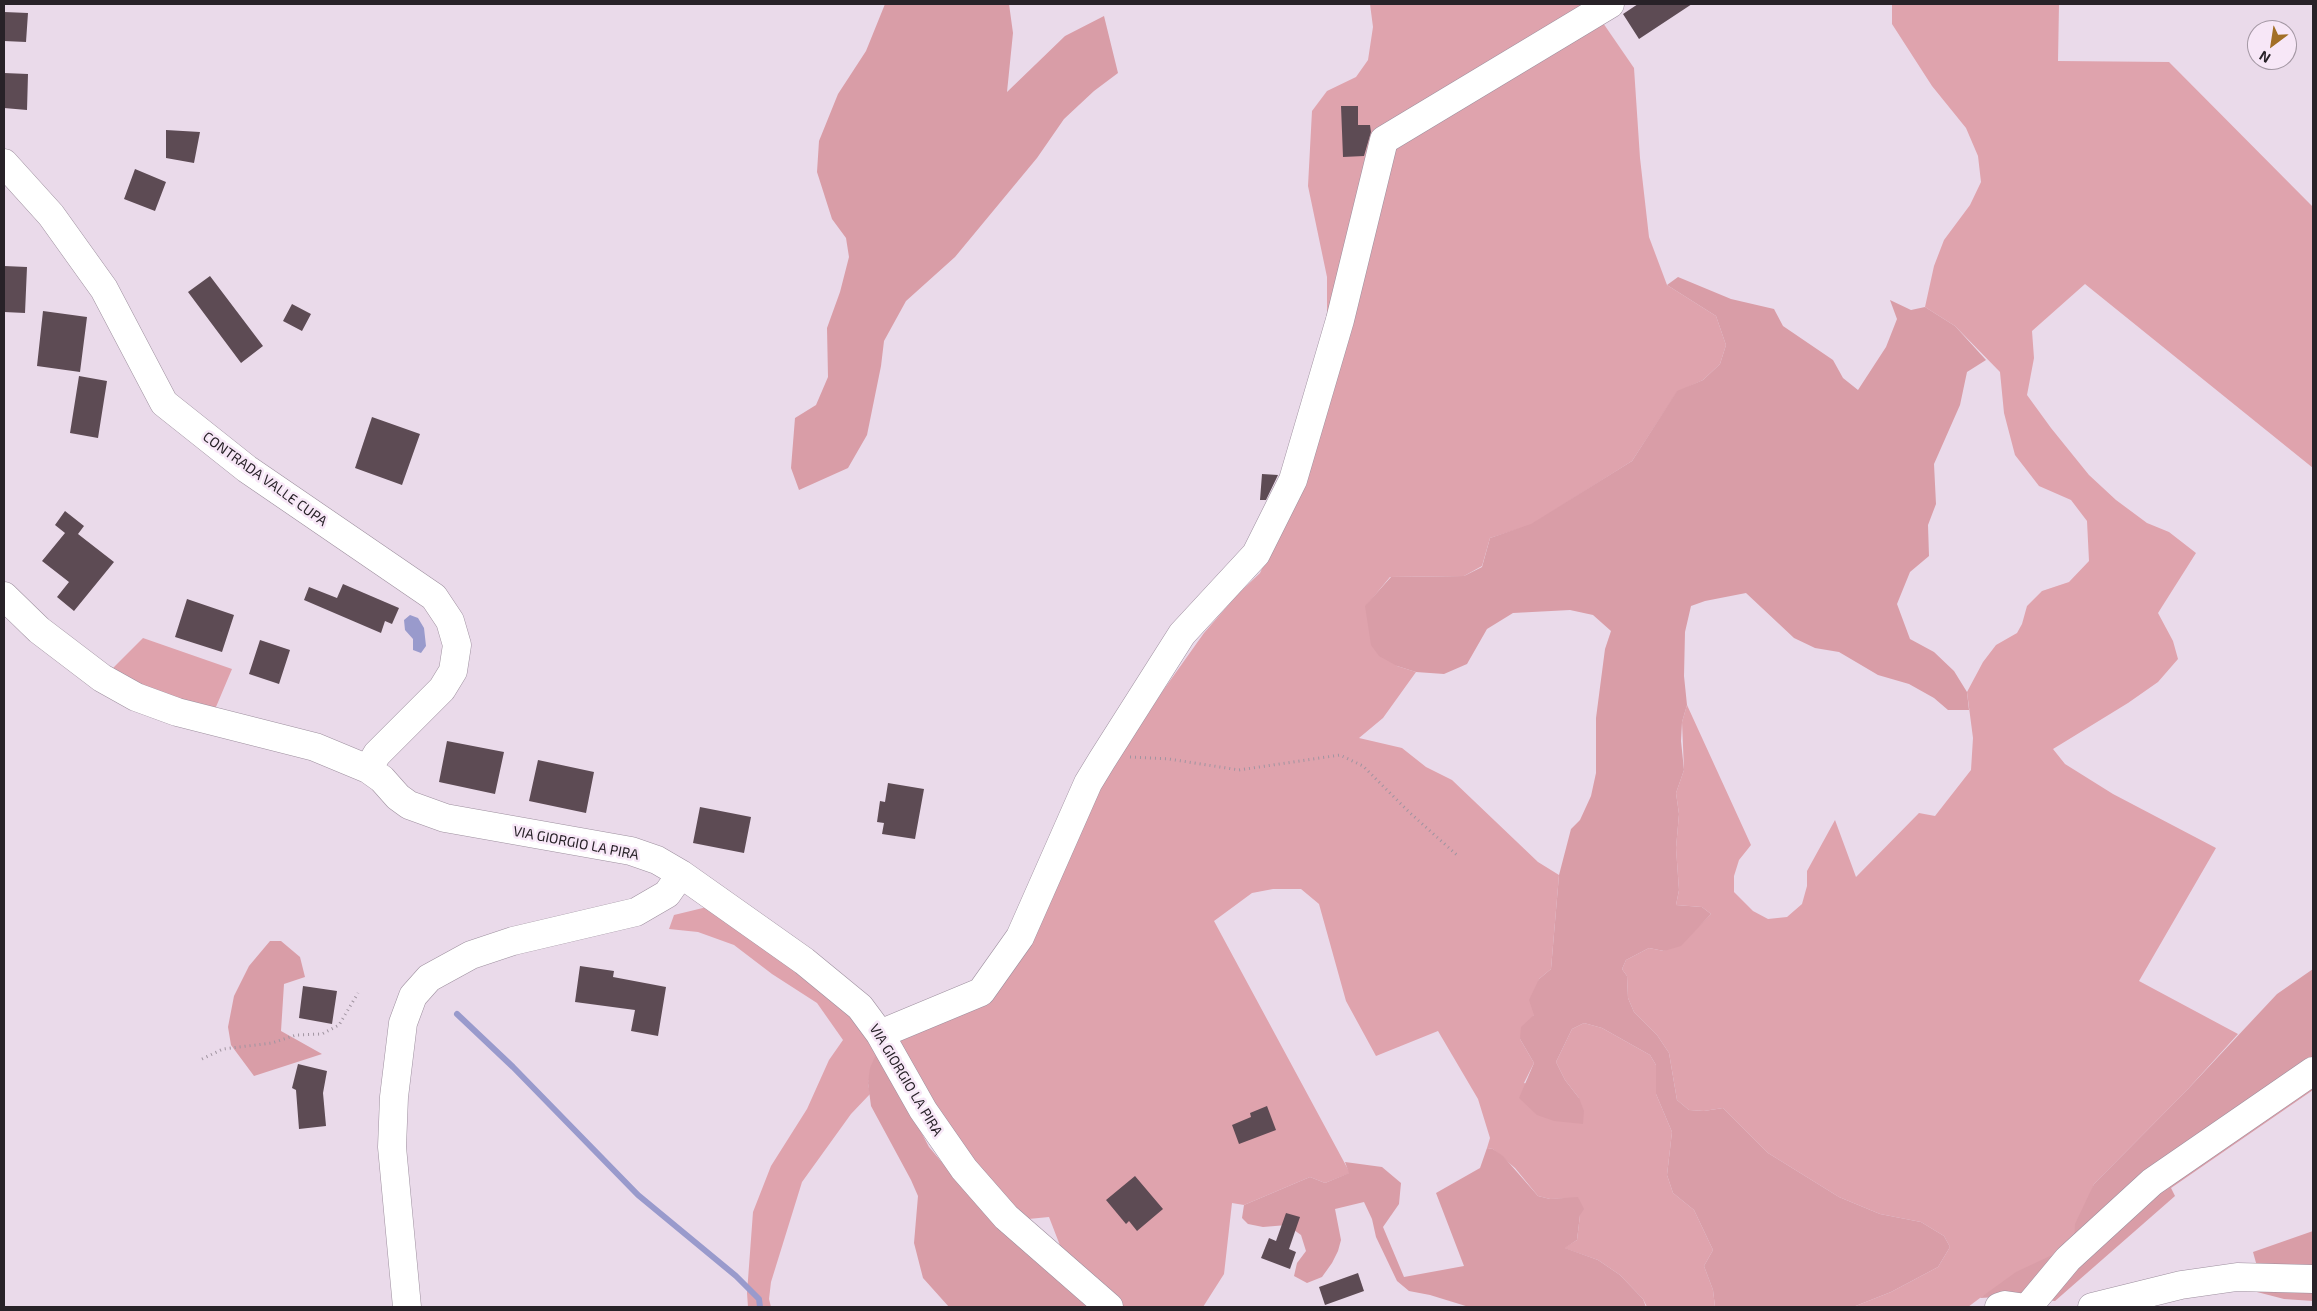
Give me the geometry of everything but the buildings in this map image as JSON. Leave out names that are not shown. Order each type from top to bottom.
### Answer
[{"type":"street","points":[[880,1034],[980,992],[1020,937],[1088,783],[1102,760],[1182,634],[1256,554],[1293,480],[1340,320],[1384,140],[1610,4]]},
{"type":"street","name":"CONTRADA VALLE CUPA","points":[[4,163],[50,216],[104,289],[164,403],[247,469],[434,597],[450,620],[457,645],[453,671],[442,689],[377,754],[368,769]]},
{"type":"street","name":"VIA GIORGIO LA PIRA","points":[[4,596],[39,630],[102,678],[136,698],[177,712],[315,747],[368,769],[382,779],[398,797],[422,810],[466,823],[631,851],[657,860],[681,874],[833,983],[860,1007],[880,1034],[923,1110],[964,1170],[1006,1217],[1108,1307]]},
{"type":"street","points":[[407,1307],[392,1148],[394,1097],[403,1023],[413,996],[429,978],[471,955],[513,941],[636,912],[667,894],[681,874]]},
{"type":"street","points":[[2028,1307],[2068,1259],[2152,1182],[2313,1071]]},
{"type":"street","points":[[2092,1307],[2181,1285],[2237,1277],[2313,1279]]},
{"type":"street","points":[[1999,1307],[2005,1305],[2019,1307]]},
{"type":"path","points":[[1102,760],[1134,757],[1169,759],[1240,770],[1340,755],[1363,766],[1409,812],[1458,856]]},
{"type":"path","points":[[202,1059],[223,1049],[272,1043],[296,1035],[322,1034],[339,1025],[358,993]]},
{"type":"shaded area","points":[[885,4],[1009,4],[1013,33],[1007,92],[1065,36],[1104,16],[1118,73],[1094,91],[1064,119],[1037,158],[955,257],[906,301],[884,341],[867,435],[848,468],[799,490],[791,468],[795,418],[816,405],[828,377],[827,328],[840,292],[849,257],[846,238],[832,219],[817,172],[819,141],[838,94],[866,51]]},
{"type":"shaded area","points":[[1370,4],[1590,4],[1634,68],[1640,158],[1649,237],[1667,285],[1716,316],[1726,345],[1720,364],[1703,380],[1677,392],[1632,461],[1531,525],[1490,538],[1482,566],[1464,576],[1390,577],[1366,606],[1397,666],[1416,672],[1383,718],[1359,738],[1402,748],[1426,767],[1452,780],[1538,862],[1559,875],[1551,969],[1539,979],[1534,1015],[1520,1039],[1534,1063],[1524,1083],[1579,1098],[1565,1080],[1556,1062],[1572,1029],[1584,1023],[1602,1028],[1650,1055],[1656,1065],[1656,1094],[1672,1132],[1667,1175],[1673,1193],[1694,1210],[1713,1250],[1704,1266],[1713,1290],[1715,1307],[1647,1307],[1643,1299],[1620,1275],[1598,1260],[1564,1248],[1577,1240],[1580,1215],[1578,1198],[1550,1199],[1538,1196],[1515,1168],[1493,1149],[1487,1148],[1490,1138],[1478,1099],[1438,1031],[1376,1056],[1346,1001],[1319,904],[1301,889],[1273,889],[1252,893],[1214,921],[1350,1173],[1325,1183],[1310,1177],[1244,1205],[1232,1203],[1224,1274],[1203,1307],[1120,1307],[1066,1261],[1049,1217],[1018,1220],[977,1177],[892,1039],[980,1001],[1082,816],[1162,692],[1204,633],[1237,595],[1260,573],[1309,466],[1327,332],[1327,277],[1308,186],[1312,111],[1327,91],[1356,77],[1368,60],[1373,27]]},
{"type":"shaded area","points":[[1892,4],[2059,4],[2058,61],[2169,62],[2313,207],[2313,468],[2085,284],[2032,331],[2034,358],[2027,395],[2051,428],[2089,475],[2116,500],[2147,523],[2169,532],[2196,553],[2158,613],[2173,641],[2178,659],[2158,682],[2128,703],[2053,749],[2065,764],[2113,794],[2216,848],[2139,981],[2238,1034],[2187,1090],[2094,1184],[2074,1244],[1980,1298],[1968,1307],[1853,1307],[1891,1292],[1938,1267],[1950,1247],[1944,1236],[1921,1222],[1880,1214],[1839,1197],[1768,1153],[1723,1108],[1704,1111],[1689,1110],[1677,1100],[1669,1053],[1657,1035],[1634,1012],[1628,998],[1627,976],[1622,969],[1626,960],[1649,948],[1664,951],[1691,934],[1711,914],[1702,907],[1676,905],[1679,890],[1676,848],[1679,814],[1676,793],[1684,770],[1682,722],[1687,705],[1751,845],[1739,860],[1734,876],[1734,892],[1753,911],[1768,919],[1787,917],[1802,904],[1807,886],[1807,871],[1835,820],[1856,877],[1919,813],[1935,816],[1971,770],[1973,738],[1967,692],[1983,662],[1996,645],[2017,633],[2022,624],[2027,606],[2042,591],[2069,582],[2089,561],[2087,521],[2071,500],[2039,486],[2015,455],[2004,413],[2000,372],[1955,326],[1925,307],[1934,266],[1944,240],[1970,205],[1981,182],[1978,156],[1966,128],[1932,86],[1892,24]]},
{"type":"shaded area","points":[[1678,277],[1731,299],[1774,309],[1783,326],[1833,360],[1843,378],[1858,390],[1886,347],[1897,319],[1890,300],[1911,310],[1925,307],[1955,326],[1986,360],[1967,372],[1960,405],[1934,464],[1936,504],[1928,525],[1929,556],[1910,572],[1897,604],[1910,639],[1934,652],[1954,671],[1967,692],[1969,710],[1948,710],[1934,698],[1909,684],[1878,675],[1839,652],[1815,648],[1794,638],[1746,593],[1705,601],[1691,606],[1685,632],[1684,676],[1687,705],[1682,722],[1681,741],[1684,770],[1676,793],[1679,814],[1676,848],[1679,890],[1676,905],[1702,907],[1711,914],[1681,946],[1664,951],[1649,948],[1626,960],[1622,969],[1627,976],[1628,998],[1634,1012],[1657,1035],[1669,1053],[1677,1100],[1689,1110],[1704,1111],[1723,1108],[1768,1153],[1839,1197],[1880,1214],[1921,1222],[1944,1236],[1950,1247],[1938,1267],[1891,1292],[1853,1307],[1715,1307],[1713,1290],[1704,1266],[1713,1250],[1694,1210],[1673,1193],[1667,1175],[1672,1132],[1656,1094],[1656,1065],[1650,1055],[1602,1028],[1584,1023],[1572,1029],[1556,1062],[1565,1080],[1579,1098],[1584,1111],[1583,1124],[1554,1121],[1537,1115],[1519,1098],[1534,1063],[1520,1039],[1521,1027],[1534,1015],[1529,1000],[1539,979],[1551,969],[1559,875],[1571,829],[1580,820],[1591,796],[1596,773],[1596,718],[1605,649],[1611,631],[1593,615],[1570,610],[1513,613],[1487,629],[1467,664],[1444,674],[1416,672],[1397,666],[1379,656],[1371,645],[1365,606],[1391,577],[1464,576],[1482,567],[1490,538],[1531,524],[1632,461],[1677,391],[1703,380],[1720,364],[1726,345],[1716,316],[1667,285]]},
{"type":"shaded area","points":[[143,638],[232,669],[213,714],[108,673]]},
{"type":"shaded area","points":[[707,907],[834,997],[878,1050],[868,1083],[870,1094],[851,1114],[802,1182],[771,1282],[769,1299],[771,1307],[748,1307],[747,1293],[753,1212],[771,1166],[807,1109],[829,1060],[843,1040],[817,1003],[772,974],[734,945],[698,932],[669,929],[674,915]]},
{"type":"shaded area","points":[[270,941],[281,941],[300,957],[305,977],[284,984],[281,1031],[322,1054],[254,1076],[231,1045],[228,1027],[234,996],[249,966]]},
{"type":"shaded area","points":[[2313,969],[2313,1090],[2171,1188],[2175,1196],[2055,1301],[2014,1296],[1980,1298],[2016,1272],[2050,1256],[2063,1254],[2074,1244],[2075,1224],[2094,1184],[2187,1090],[2277,994]]},
{"type":"shaded area","points":[[878,1050],[929,1147],[984,1212],[1094,1307],[949,1307],[923,1278],[914,1243],[918,1196],[871,1106],[868,1083],[870,1068]]},
{"type":"shaded area","points":[[1487,1148],[1493,1149],[1503,1156],[1538,1196],[1550,1199],[1578,1197],[1584,1209],[1580,1215],[1577,1240],[1565,1248],[1598,1260],[1620,1275],[1643,1299],[1646,1307],[1469,1307],[1430,1295],[1409,1291],[1397,1281],[1376,1237],[1372,1219],[1364,1202],[1335,1209],[1341,1240],[1338,1251],[1322,1277],[1307,1283],[1294,1276],[1297,1263],[1306,1251],[1301,1235],[1287,1225],[1263,1227],[1248,1224],[1242,1218],[1244,1205],[1310,1177],[1325,1183],[1349,1173],[1345,1162],[1382,1167],[1401,1183],[1399,1204],[1383,1227],[1404,1277],[1464,1266],[1436,1193],[1480,1168]]},
{"type":"shaded area","points":[[2313,1231],[2313,1301],[2284,1299],[2257,1292],[2229,1289],[2258,1270],[2253,1252]]},
{"type":"water","points":[[410,615],[418,618],[424,628],[426,646],[421,653],[413,650],[413,639],[405,630],[404,620]]},
{"type":"waterway","points":[[457,1014],[513,1067],[638,1195],[736,1276],[759,1299],[760,1307]]}]
